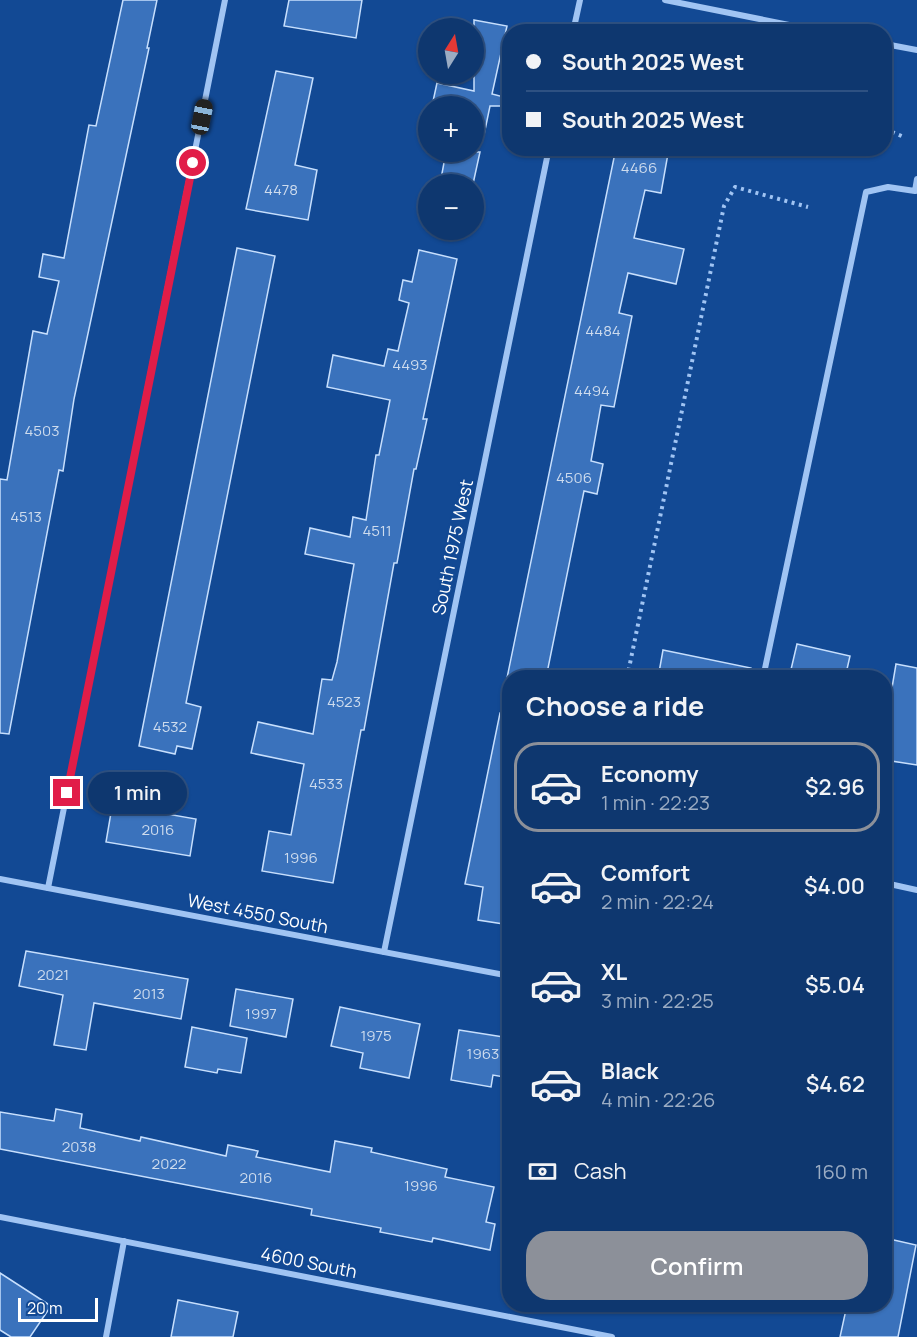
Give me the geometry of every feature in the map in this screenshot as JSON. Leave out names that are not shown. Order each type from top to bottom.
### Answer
[{"type":"street","points":[[48,888],[225,0]]},
{"type":"street","points":[[575,24],[580,0]]},
{"type":"street","points":[[665,0],[784,24]]},
{"type":"street","points":[[892,45],[917,50]]},
{"type":"street","name":"South 1975 West","points":[[384,952],[547,156]]},
{"type":"street","points":[[765,670],[866,192],[888,188],[916,191],[917,179]]},
{"type":"street","name":"West 4550 South","points":[[0,879],[502,974]]},
{"type":"street","points":[[892,885],[917,890]]},
{"type":"street","name":"4600 South","points":[[0,1217],[612,1337]]},
{"type":"street","points":[[106,1337],[124,1241]]},
{"type":"path","points":[[892,132],[904,137]]},
{"type":"path","points":[[629,670],[723,206],[735,188],[808,207]]},
{"type":"building","points":[[123,0],[157,0],[147,48],[149,48],[74,399],[63,471],[59,470],[9,734],[0,733],[0,479],[7,480],[33,331],[47,334],[59,281],[39,277],[43,254],[64,258],[89,125],[96,126]]},
{"type":"building","points":[[289,0],[362,0],[356,38],[284,26]]},
{"type":"building","points":[[484,22],[502,25],[502,49],[492,94],[502,96],[502,106],[490,106],[484,135],[484,96],[434,96],[437,84],[474,91],[474,84],[484,84]]},
{"type":"building","points":[[276,71],[313,78],[295,165],[317,170],[308,220],[246,209]]},
{"type":"building","points":[[614,156],[668,156],[661,193],[645,190],[634,238],[684,249],[676,284],[628,273],[619,313],[632,316],[614,407],[601,405],[591,461],[603,464],[597,494],[584,491],[548,670],[509,670]]},
{"type":"building","points":[[444,162],[478,162],[475,174],[442,174]]},
{"type":"building","points":[[237,248],[275,256],[186,703],[201,707],[192,749],[177,746],[175,754],[139,746]]},
{"type":"building","points":[[419,250],[457,259],[423,419],[427,419],[416,469],[414,469],[397,563],[394,563],[364,730],[361,730],[333,883],[262,871],[269,831],[291,835],[304,764],[251,753],[258,722],[313,734],[322,679],[332,680],[337,662],[354,564],[305,554],[310,528],[350,537],[353,517],[366,520],[376,455],[379,455],[390,400],[327,387],[333,355],[384,366],[388,349],[398,351],[409,303],[399,300],[403,280],[412,282]]},
{"type":"building","points":[[797,644],[850,656],[847,670],[791,670]]},
{"type":"building","points":[[663,650],[751,668],[751,670],[659,670]]},
{"type":"building","points":[[896,664],[917,668],[917,765],[892,761],[892,688]]},
{"type":"building","points":[[500,713],[502,713],[502,924],[478,920],[483,887],[465,884]]},
{"type":"building","points":[[114,795],[162,803],[161,813],[196,819],[190,856],[106,842]]},
{"type":"building","points":[[26,951],[188,979],[181,1019],[94,1003],[86,1050],[54,1045],[63,995],[19,986]]},
{"type":"building","points":[[236,989],[293,999],[286,1037],[230,1026]]},
{"type":"building","points":[[340,1007],[420,1024],[409,1078],[360,1068],[363,1053],[331,1046]]},
{"type":"building","points":[[192,1027],[247,1038],[241,1073],[218,1069],[217,1073],[185,1067]]},
{"type":"building","points":[[459,1030],[502,1037],[502,1077],[493,1075],[491,1087],[451,1080]]},
{"type":"building","points":[[56,1109],[82,1114],[80,1128],[140,1141],[141,1137],[226,1156],[228,1145],[258,1151],[256,1157],[330,1172],[335,1141],[372,1148],[371,1152],[447,1169],[445,1177],[494,1187],[486,1222],[495,1224],[490,1250],[433,1238],[432,1242],[380,1232],[381,1228],[311,1215],[312,1209],[0,1149],[0,1112],[54,1121]]},
{"type":"building","points":[[892,1240],[916,1245],[898,1337],[840,1337],[845,1312],[892,1312]]},
{"type":"building","points":[[0,1273],[51,1306],[30,1337],[11,1337],[0,1330]]},
{"type":"building","points":[[178,1300],[238,1312],[233,1337],[171,1337]]},
{"type":"route","points":[[67,793],[193,163]]}]
